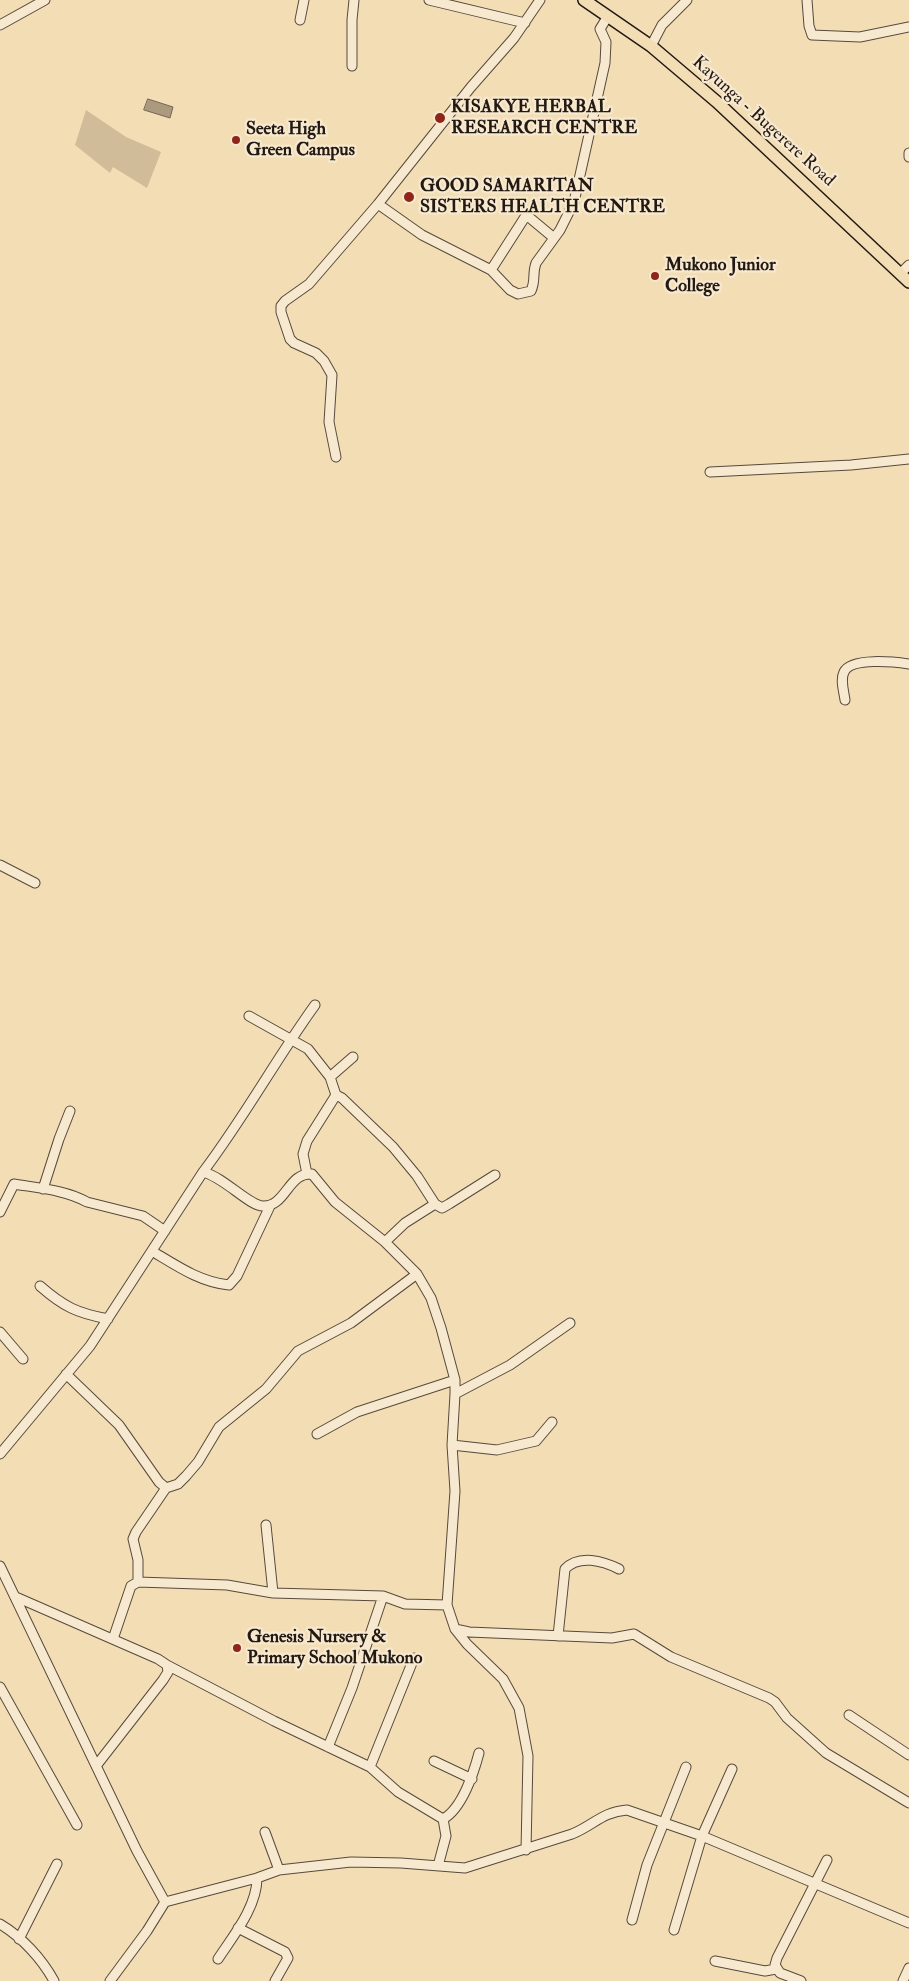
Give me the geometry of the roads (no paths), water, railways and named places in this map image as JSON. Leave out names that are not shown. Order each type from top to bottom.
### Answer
[{"type":"main road","name":"Kayunga - Bugerere Road","points":[[584,0],[651,46],[776,156],[905,278]]},
{"type":"street","points":[[0,25],[45,0]]},
{"type":"street","points":[[300,20],[304,0]]},
{"type":"street","points":[[352,66],[354,0]]},
{"type":"street","points":[[429,0],[525,23]]},
{"type":"street","points":[[336,457],[329,422],[332,375],[324,361],[316,353],[294,343],[290,338],[281,312],[281,306],[309,284],[378,204],[525,23],[540,0]]},
{"type":"street","points":[[651,46],[662,25],[687,0]]},
{"type":"street","points":[[807,0],[809,26],[812,35],[860,37],[909,27]]},
{"type":"street","points":[[378,204],[422,235],[491,270],[510,290],[518,294],[531,291],[536,281],[534,268],[536,263],[566,219],[574,202],[605,63],[606,42],[600,29],[608,16]]},
{"type":"street","points":[[491,270],[525,217],[530,218],[554,238]]},
{"type":"street","points":[[905,278],[909,264]]},
{"type":"street","points":[[710,472],[851,465],[909,459]]},
{"type":"street","points":[[845,700],[842,679],[848,667],[862,662],[909,664]]},
{"type":"street","points":[[0,865],[35,883]]},
{"type":"street","points":[[0,1454],[90,1346],[204,1172],[224,1145],[290,1039],[315,1005]]},
{"type":"street","points":[[249,1016],[308,1049],[330,1077],[336,1095],[342,1098],[394,1147],[417,1176],[435,1204],[442,1208],[484,1184],[495,1175]]},
{"type":"street","points":[[330,1077],[353,1056]]},
{"type":"street","points":[[307,1174],[303,1154],[307,1141],[336,1095]]},
{"type":"street","points":[[43,1188],[70,1111]]},
{"type":"street","points":[[204,1172],[220,1178],[254,1204],[262,1207],[270,1206]]},
{"type":"street","points":[[152,1251],[190,1274],[213,1283],[229,1285],[237,1276],[270,1206],[281,1198],[293,1182],[307,1174],[312,1174],[335,1202],[385,1242],[417,1274],[430,1298],[441,1328],[455,1380],[452,1445],[455,1491],[447,1605],[455,1629],[467,1644],[503,1679],[519,1708],[528,1756],[526,1850]]},
{"type":"street","points":[[0,1212],[14,1184],[43,1188],[87,1202],[143,1216],[165,1231]]},
{"type":"street","points":[[385,1242],[405,1223],[435,1204]]},
{"type":"street","points":[[138,1582],[138,1560],[133,1539],[136,1532],[166,1488],[178,1484],[198,1462],[219,1427],[266,1389],[298,1351],[351,1323],[417,1274]]},
{"type":"street","points":[[40,1286],[58,1302],[81,1314],[108,1319]]},
{"type":"street","points":[[455,1394],[510,1365],[570,1323]]},
{"type":"street","points":[[0,1332],[23,1359]]},
{"type":"street","points":[[66,1374],[119,1425],[159,1482],[166,1488]]},
{"type":"street","points":[[317,1434],[357,1412],[455,1380]]},
{"type":"street","points":[[452,1445],[497,1450],[536,1441],[552,1422]]},
{"type":"street","points":[[266,1525],[273,1593]]},
{"type":"street","points":[[558,1636],[565,1569],[570,1563],[586,1560],[607,1563],[619,1569]]},
{"type":"street","points":[[0,1566],[137,1851],[165,1902]]},
{"type":"street","points":[[113,1639],[131,1586],[138,1582],[227,1585],[273,1593],[383,1596],[405,1604],[447,1605]]},
{"type":"street","points":[[328,1747],[352,1688],[383,1596]]},
{"type":"street","points":[[16,1597],[158,1659],[274,1721],[370,1767],[398,1792],[443,1819],[446,1836],[438,1866]]},
{"type":"street","points":[[455,1629],[469,1632],[612,1638],[634,1634],[671,1657],[769,1698],[775,1702],[787,1718],[826,1753],[909,1803]]},
{"type":"street","points":[[370,1767],[414,1658]]},
{"type":"street","points":[[96,1766],[163,1680],[168,1672],[167,1665]]},
{"type":"street","points":[[0,1687],[77,1825]]},
{"type":"street","points":[[849,1715],[909,1756]]},
{"type":"street","points":[[443,1819],[448,1817],[467,1790],[479,1753]]},
{"type":"street","points":[[434,1761],[472,1779]]},
{"type":"street","points":[[632,1920],[647,1865],[686,1768]]},
{"type":"street","points":[[674,1930],[702,1836],[732,1768]]},
{"type":"street","points":[[110,1981],[147,1932],[165,1902],[257,1878],[279,1870],[351,1862],[401,1863],[465,1868],[572,1834],[615,1811],[627,1810],[702,1836],[909,1922]]},
{"type":"street","points":[[265,1832],[279,1870]]},
{"type":"street","points":[[776,1969],[777,1958],[827,1860]]},
{"type":"street","points":[[19,1939],[57,1864]]},
{"type":"street","points":[[218,1960],[253,1901],[257,1889],[257,1878]]},
{"type":"street","points":[[0,1924],[19,1939],[45,1965],[54,1981]]},
{"type":"street","points":[[238,1928],[285,1952],[288,1958],[275,1981]]},
{"type":"street","points":[[715,1961],[765,1971],[776,1969]]},
{"type":"street","points":[[903,1981],[909,1968]]},
{"type":"street","points":[[776,1969],[780,1973],[801,1981]]},
{"type":"place","name":"KISAKYE HERBAL RESEARCH CENTRE","points":[[440,118]]},
{"type":"place","name":"Seeta High Green Campus","points":[[236,140]]},
{"type":"place","name":"GOOD SAMARITAN SISTERS HEALTH CENTRE","points":[[409,197]]},
{"type":"place","name":"Mukono Junior College","points":[[655,276]]},
{"type":"place","name":"Genesis Nursery & Primary School Mukono","points":[[237,1648]]}]
